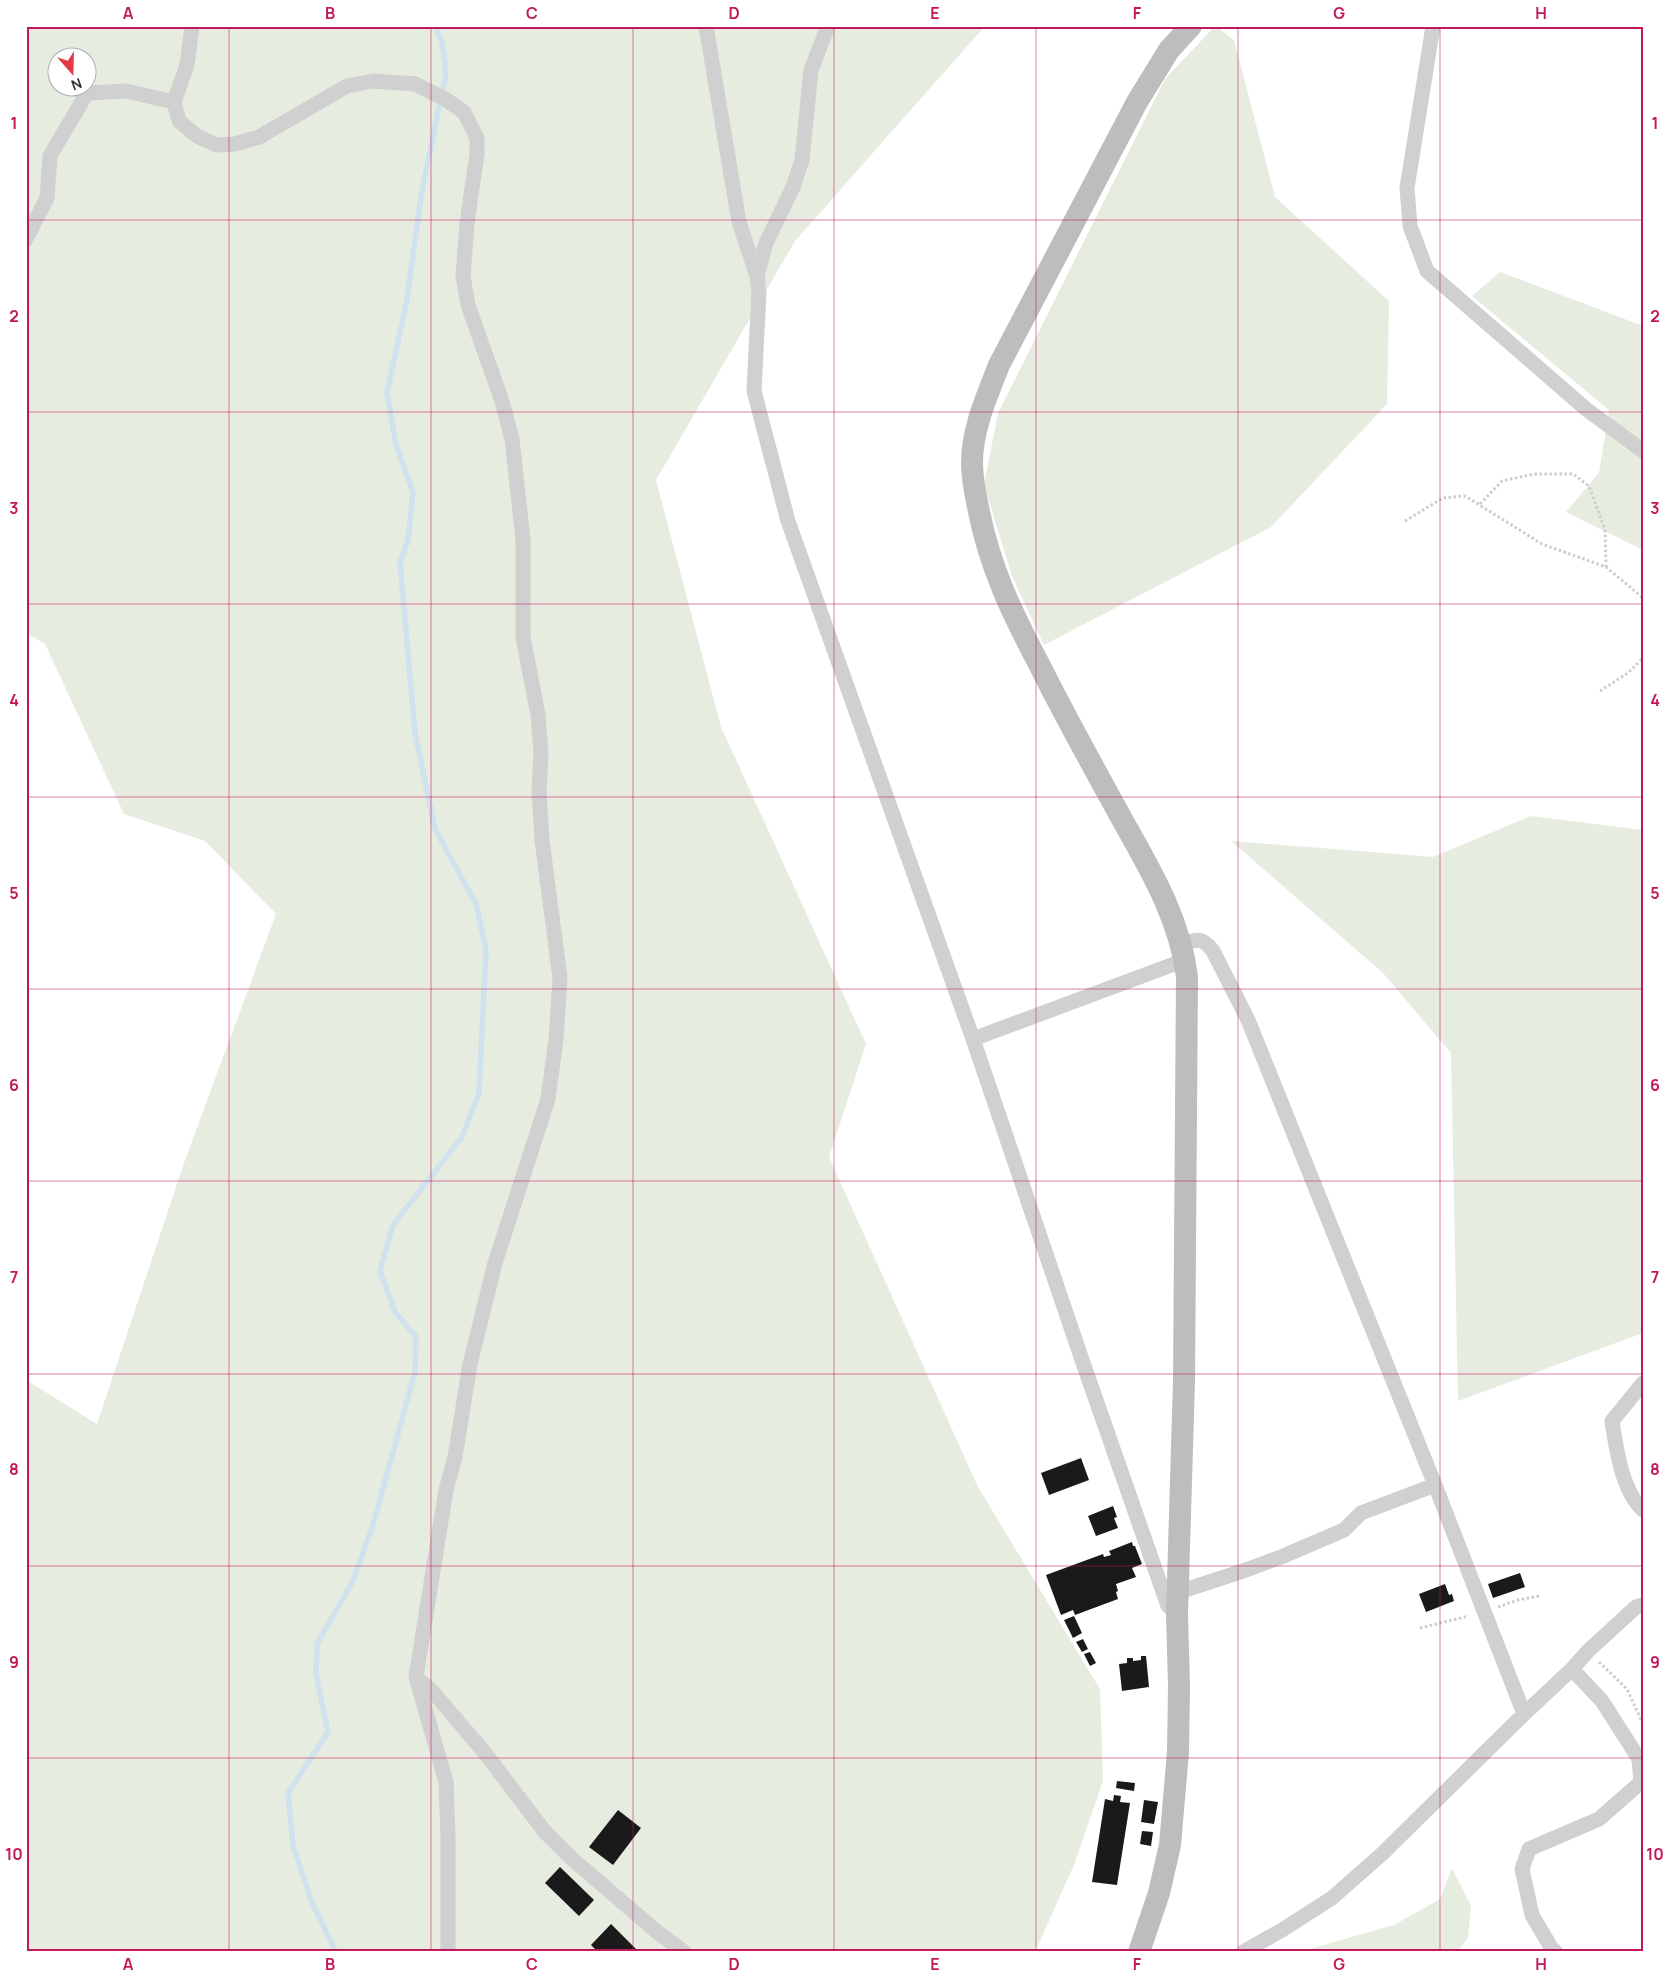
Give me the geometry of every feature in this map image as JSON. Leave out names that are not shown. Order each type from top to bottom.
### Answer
[{"type":"street","points":[[192,26],[187,65],[174,102],[179,121],[197,136],[216,144],[235,144],[259,137],[348,86],[373,81],[415,84],[445,99],[464,112],[477,138],[477,154],[467,223],[463,276],[468,305],[502,401],[512,438],[523,539],[523,637],[538,715],[541,753],[539,792],[542,840],[560,978],[556,1039],[548,1099],[495,1263],[470,1364],[455,1457],[446,1490],[416,1677],[446,1782],[448,1952]]},
{"type":"street","points":[[706,26],[738,222],[757,276],[759,292],[754,391],[788,521],[973,1039],[1168,1606],[1246,1570],[1344,1530],[1361,1513],[1435,1485]]},
{"type":"street","points":[[757,276],[766,243],[793,187],[802,160],[812,70],[828,26]]},
{"type":"street","points":[[1139,1952],[1159,1893],[1170,1845],[1178,1743],[1178,1603],[1184,1391],[1188,998],[1183,952],[1170,911],[1152,872],[1054,696],[1004,596],[994,571],[981,524],[972,463],[974,437],[984,402],[999,365],[1137,102],[1169,50],[1191,26]]},
{"type":"street","points":[[1433,26],[1407,188],[1410,226],[1426,271],[1586,408],[1643,450]]},
{"type":"street","points":[[26,239],[47,198],[50,156],[87,93],[126,91],[174,102]]},
{"type":"street","points":[[973,1039],[1183,952],[1197,939],[1205,942],[1213,951],[1248,1020],[1435,1485],[1524,1714]]},
{"type":"street","points":[[1643,1383],[1612,1421],[1617,1458],[1635,1503],[1643,1510]]},
{"type":"street","points":[[1244,1952],[1332,1898],[1383,1853],[1572,1669],[1588,1651],[1636,1607],[1643,1604]]},
{"type":"street","points":[[1556,1952],[1552,1949],[1532,1915],[1522,1869],[1529,1849],[1599,1819],[1640,1782],[1639,1759],[1602,1701],[1572,1669]]},
{"type":"street","points":[[416,1677],[433,1692],[485,1753],[545,1832],[570,1857],[684,1952]]},
{"type":"path","points":[[1480,504],[1502,481],[1534,474],[1573,474],[1589,486],[1605,530],[1606,567]]},
{"type":"path","points":[[1405,521],[1443,498],[1465,496],[1542,544],[1606,567],[1643,598]]},
{"type":"path","points":[[1600,691],[1628,673],[1643,658]]},
{"type":"path","points":[[1588,1651],[1627,1689],[1643,1724]]},
{"type":"shaded area","points":[[26,26],[985,26],[795,241],[656,480],[721,727],[866,1044],[829,1157],[978,1487],[1100,1689],[1103,1781],[1074,1865],[1035,1952],[26,1952],[26,1380],[97,1424],[184,1163],[276,914],[205,841],[124,814],[45,644],[26,633]]},
{"type":"shaded area","points":[[1215,26],[1234,40],[1275,197],[1389,301],[1387,404],[1271,527],[1044,645],[1012,576],[984,485],[998,413],[1165,79]]},
{"type":"shaded area","points":[[1500,272],[1643,326],[1643,550],[1566,512],[1599,473],[1609,410],[1472,296]]},
{"type":"shaded area","points":[[1531,816],[1643,830],[1643,1333],[1458,1401],[1451,1053],[1383,973],[1231,841],[1433,857]]},
{"type":"shaded area","points":[[1452,1868],[1471,1906],[1468,1938],[1457,1952],[1299,1952],[1394,1925],[1440,1899]]},
{"type":"building","points":[[1081,1458],[1089,1480],[1049,1495],[1041,1473]]},
{"type":"building","points":[[1113,1506],[1117,1517],[1114,1518],[1118,1528],[1096,1536],[1088,1516]]},
{"type":"building","points":[[1132,1542],[1142,1564],[1132,1568],[1136,1577],[1116,1584],[1118,1599],[1075,1615],[1073,1610],[1061,1615],[1046,1575],[1103,1554],[1104,1557],[1111,1555],[1109,1551]]},
{"type":"building","points":[[1520,1573],[1525,1587],[1493,1598],[1488,1584]]},
{"type":"building","points":[[1445,1584],[1449,1595],[1452,1594],[1454,1601],[1426,1612],[1419,1594]]},
{"type":"building","points":[[1074,1616],[1082,1633],[1073,1638],[1064,1620]]},
{"type":"building","points":[[1083,1639],[1088,1649],[1082,1652],[1076,1642]]},
{"type":"building","points":[[1090,1652],[1096,1663],[1090,1666],[1084,1654]]},
{"type":"building","points":[[1141,1656],[1146,1656],[1149,1687],[1122,1691],[1119,1664],[1127,1663],[1127,1658],[1133,1658],[1133,1661],[1141,1660]]},
{"type":"building","points":[[1117,1781],[1135,1783],[1134,1791],[1116,1788]]},
{"type":"building","points":[[1114,1795],[1121,1796],[1120,1802],[1130,1803],[1117,1885],[1092,1882],[1105,1799],[1113,1801]]},
{"type":"building","points":[[1144,1800],[1158,1802],[1154,1824],[1141,1822]]},
{"type":"building","points":[[618,1810],[641,1828],[613,1865],[589,1847]]},
{"type":"building","points":[[1142,1831],[1153,1832],[1151,1846],[1140,1844]]},
{"type":"building","points":[[560,1867],[594,1900],[579,1916],[545,1883]]},
{"type":"building","points":[[611,1924],[639,1952],[598,1952],[591,1945]]},
{"type":"waterway","points":[[336,1952],[312,1903],[293,1846],[288,1793],[328,1732],[316,1674],[317,1644],[353,1581],[373,1525],[415,1372],[416,1337],[395,1312],[380,1271],[393,1225],[462,1137],[479,1093],[486,950],[476,904],[435,829],[415,733],[400,562],[408,540],[413,492],[396,445],[387,392],[406,305],[422,190],[446,74],[442,41],[435,26]]}]
